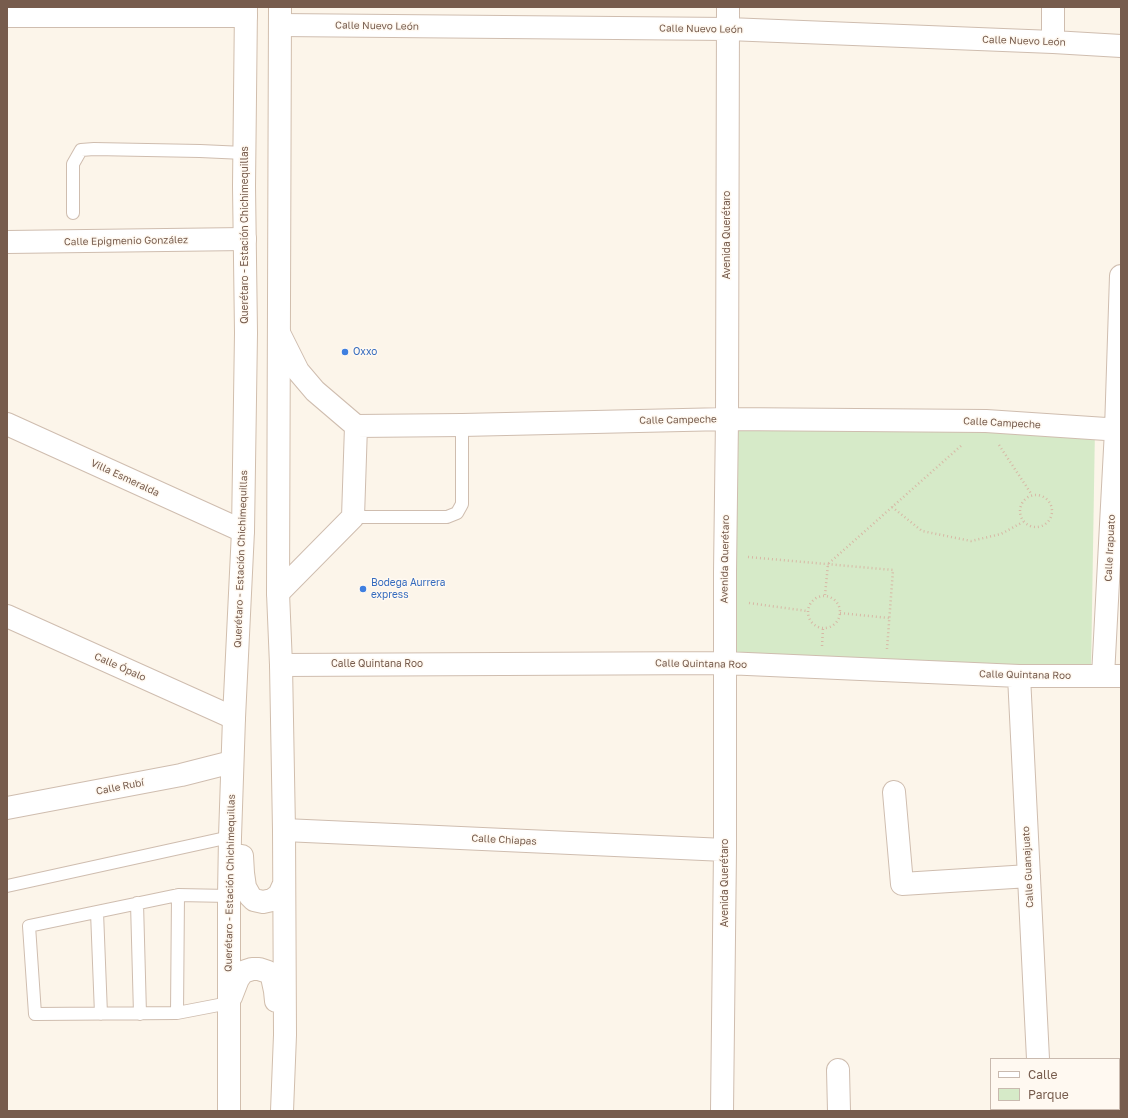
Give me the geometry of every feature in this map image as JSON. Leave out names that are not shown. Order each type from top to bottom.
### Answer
[{"type":"street","name":"Avenida Querétaro","points":[[722,1111],[725,850],[728,7]]},
{"type":"street","points":[[1053,7],[1053,42]]},
{"type":"street","points":[[7,16],[246,11]]},
{"type":"street","name":"Querétaro - Estación Chichimequillas","points":[[229,1111],[230,837],[243,531],[246,333],[244,153],[246,11]]},
{"type":"street","name":"Calle Nuevo León","points":[[280,16],[728,30],[1053,42],[1121,46]]},
{"type":"street","points":[[280,16],[278,593],[284,830],[285,1035],[282,1111]]},
{"type":"street","name":"Calle Epigmenio González","points":[[7,242],[245,239]]},
{"type":"street","name":"Calle Irapuato","points":[[1112,676],[1119,430],[1121,276]]},
{"type":"street","points":[[278,593],[353,517],[356,426],[315,391],[298,371],[279,333]]},
{"type":"street","name":"Calle Campeche","points":[[356,426],[727,419],[986,421],[1119,430]]},
{"type":"street","name":"Villa Esmeralda","points":[[7,424],[243,531]]},
{"type":"street","name":"Calle Ópalo","points":[[7,616],[234,718]]},
{"type":"street","points":[[239,627],[241,836],[245,888],[254,900],[263,902],[272,900],[279,895],[284,884]]},
{"type":"street","name":"Calle Quintana Roo","points":[[281,665],[725,663],[1019,676],[1112,676]]},
{"type":"street","name":"Calle Guanajuato","points":[[1019,676],[1038,1058]]},
{"type":"street","name":"Calle Rubí","points":[[7,808],[182,775],[232,762]]},
{"type":"street","points":[[894,792],[902,884],[1029,876]]},
{"type":"street","name":"Calle Chiapas","points":[[284,830],[725,850]]},
{"type":"street","points":[[229,1003],[238,979],[243,972],[252,969],[260,969],[268,972],[272,977],[275,991],[278,1021],[285,1035]]},
{"type":"street","points":[[838,1070],[839,1111]]},
{"type":"lane","points":[[73,213],[73,164],[81,150],[94,149],[244,153]]},
{"type":"lane","points":[[353,517],[447,517],[458,514],[462,504],[462,425]]},
{"type":"lane","points":[[7,886],[230,837]]},
{"type":"lane","points":[[229,896],[178,895],[29,926],[35,1014],[177,1013],[229,1003]]},
{"type":"lane","points":[[177,1013],[178,895]]},
{"type":"lane","points":[[138,904],[140,1014]]},
{"type":"lane","points":[[97,912],[101,1014]]},
{"type":"path","points":[[825,595],[828,564],[968,440]]},
{"type":"path","points":[[998,443],[1032,495]]},
{"type":"path","points":[[1032,495],[1045,497],[1052,508],[1050,520],[1046,525],[1040,528],[1028,526],[1023,522],[1020,516],[1019,510],[1021,503],[1032,495]]},
{"type":"path","points":[[892,507],[922,531],[970,541],[1001,534],[1023,522]]},
{"type":"path","points":[[742,556],[893,570],[886,653]]},
{"type":"path","points":[[825,595],[838,602],[840,617],[836,623],[830,627],[823,628],[814,625],[810,621],[807,611],[809,604],[813,599],[825,595]]},
{"type":"path","points":[[749,603],[807,611]]},
{"type":"path","points":[[840,613],[889,618]]},
{"type":"green space","points":[[731,422],[1095,427],[1091,671],[729,661]]},
{"type":"place","name":"Oxxo","points":[[345,352]]},
{"type":"place","name":"Bodega Aurrera express","points":[[363,589]]}]
